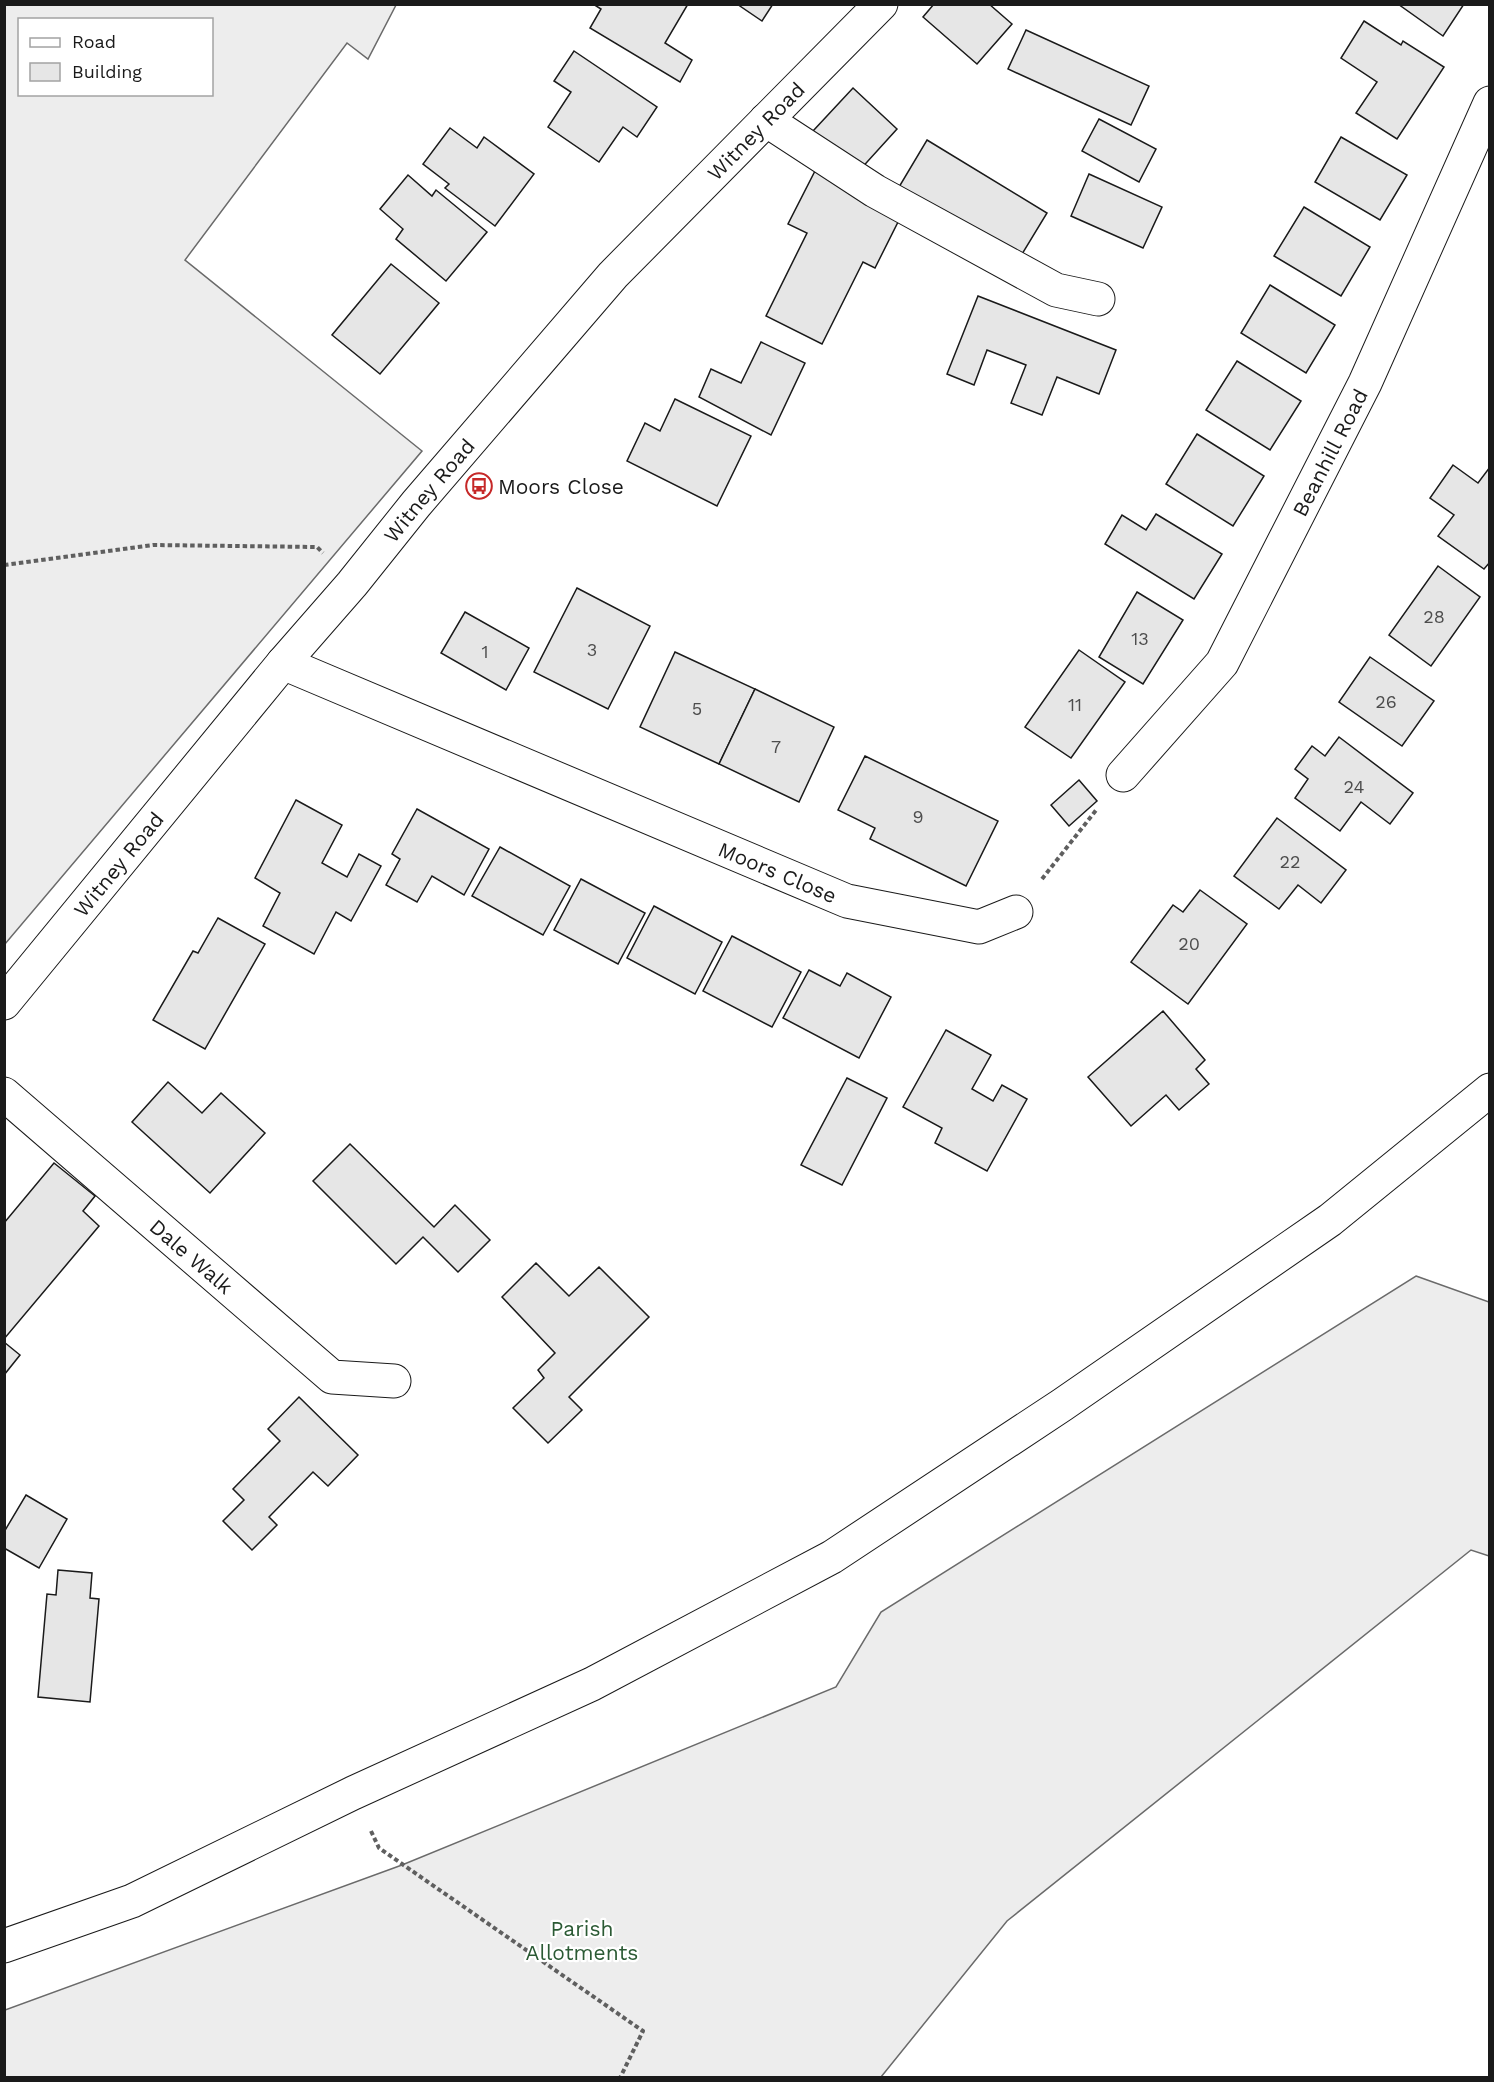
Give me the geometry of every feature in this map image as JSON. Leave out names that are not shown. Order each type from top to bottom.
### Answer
[{"type":"street","name":"Witney Road","points":[[4,1003],[416,504],[613,275],[881,4]]},
{"type":"street","name":"Beanhill Road","points":[[1123,776],[1222,663],[1365,383],[1490,103]]},
{"type":"street","points":[[766,120],[875,191],[1056,290],[1098,299]]},
{"type":"street","name":"Moors Close","points":[[283,663],[847,901],[979,927],[1016,912]]},
{"type":"street","points":[[4,1946],[132,1900],[353,1793],[592,1684],[832,1557],[1062,1405],[1330,1220],[1490,1090]]},
{"type":"street","name":"Dale Walk","points":[[4,1094],[332,1377],[394,1381]]},
{"type":"path","points":[[4,565],[153,545],[317,547],[352,584]]},
{"type":"path","points":[[1016,912],[1123,776]]},
{"type":"path","points":[[353,1793],[379,1848],[643,2031],[620,2078]]},
{"type":"shaded area","points":[[5,4],[396,5],[368,59],[347,43],[185,260],[422,451],[5,944]]},
{"type":"shaded area","points":[[1416,1276],[1489,1302],[1489,1556],[1471,1550],[1007,1921],[881,2077],[5,2077],[5,2010],[402,1865],[836,1687],[881,1612]]},
{"type":"building","points":[[593,4],[688,4],[665,43],[692,60],[680,82],[590,28],[601,9]]},
{"type":"building","points":[[737,4],[773,4],[762,21]]},
{"type":"building","points":[[934,4],[989,4],[1012,24],[977,64],[923,17]]},
{"type":"building","points":[[1398,4],[1464,4],[1443,36]]},
{"type":"building","points":[[1364,21],[1401,45],[1403,41],[1444,67],[1397,139],[1356,113],[1377,82],[1341,58]]},
{"type":"building","points":[[1026,30],[1149,86],[1131,125],[1008,69]]},
{"type":"building","points":[[574,51],[657,107],[637,137],[623,127],[599,162],[548,127],[571,92],[554,81]]},
{"type":"building","points":[[853,88],[897,129],[858,172],[813,131]]},
{"type":"building","points":[[1099,119],[1156,149],[1139,182],[1082,151]]},
{"type":"building","points":[[450,128],[477,148],[484,137],[534,174],[495,226],[445,188],[449,184],[423,164]]},
{"type":"building","points":[[1341,137],[1407,175],[1380,220],[1315,182]]},
{"type":"building","points":[[927,140],[1047,213],[1019,259],[899,187]]},
{"type":"building","points":[[815,171],[902,214],[875,268],[863,262],[822,344],[766,316],[807,233],[788,224]]},
{"type":"building","points":[[1089,174],[1162,207],[1143,248],[1071,216]]},
{"type":"building","points":[[408,175],[432,196],[436,190],[487,232],[446,281],[396,239],[403,229],[380,209]]},
{"type":"building","points":[[1304,207],[1370,247],[1341,296],[1274,256]]},
{"type":"building","points":[[391,264],[439,303],[380,374],[332,335]]},
{"type":"building","points":[[1270,285],[1335,325],[1306,373],[1241,333]]},
{"type":"building","points":[[978,296],[1116,350],[1099,394],[1057,377],[1042,415],[1011,403],[1026,365],[987,350],[974,385],[947,374]]},
{"type":"building","points":[[761,342],[805,363],[771,435],[699,397],[711,369],[741,383]]},
{"type":"building","points":[[1237,361],[1301,401],[1270,450],[1206,410]]},
{"type":"building","points":[[675,399],[751,436],[717,506],[627,461],[645,423],[660,431]]},
{"type":"building","points":[[1197,434],[1264,476],[1233,526],[1166,484]]},
{"type":"building","points":[[1453,465],[1478,483],[1490,467],[1490,562],[1484,569],[1438,536],[1454,515],[1430,498]]},
{"type":"building","points":[[1156,514],[1222,554],[1194,599],[1105,544],[1122,515],[1146,530]]},
{"type":"building","points":[[1438,566],[1480,597],[1431,666],[1389,635]]},
{"type":"building","points":[[577,588],[650,626],[608,709],[534,672]]},
{"type":"building","points":[[1137,592],[1183,620],[1143,684],[1099,657]]},
{"type":"building","points":[[465,612],[529,648],[506,690],[441,653]]},
{"type":"building","points":[[1079,650],[1125,682],[1071,758],[1025,727]]},
{"type":"building","points":[[675,652],[755,689],[719,764],[640,727]]},
{"type":"building","points":[[1370,657],[1434,701],[1402,746],[1339,702]]},
{"type":"building","points":[[755,689],[834,727],[799,802],[719,764]]},
{"type":"building","points":[[1339,737],[1413,793],[1390,824],[1361,802],[1340,831],[1295,798],[1308,779],[1295,769],[1312,746],[1325,756]]},
{"type":"building","points":[[865,756],[998,821],[966,886],[870,839],[875,828],[838,810]]},
{"type":"building","points":[[1079,780],[1097,801],[1069,826],[1051,805]]},
{"type":"building","points":[[296,800],[342,825],[322,863],[347,877],[359,854],[381,866],[351,921],[336,912],[314,954],[263,926],[280,893],[255,878]]},
{"type":"building","points":[[417,809],[489,849],[464,895],[432,876],[417,902],[386,885],[400,859],[392,854]]},
{"type":"building","points":[[1277,818],[1346,870],[1321,903],[1298,885],[1279,909],[1234,876]]},
{"type":"building","points":[[500,847],[570,886],[543,935],[472,896]]},
{"type":"building","points":[[581,879],[645,913],[618,964],[554,930]]},
{"type":"building","points":[[1200,890],[1247,924],[1188,1004],[1131,962],[1173,905],[1183,912]]},
{"type":"building","points":[[654,906],[722,942],[695,994],[627,958]]},
{"type":"building","points":[[218,918],[265,944],[205,1049],[153,1020],[193,951],[198,953]]},
{"type":"building","points":[[732,936],[801,972],[772,1027],[703,991]]},
{"type":"building","points":[[809,970],[840,986],[847,973],[891,997],[859,1058],[783,1018]]},
{"type":"building","points":[[1163,1011],[1205,1060],[1196,1069],[1209,1084],[1179,1110],[1166,1095],[1131,1126],[1088,1077]]},
{"type":"building","points":[[946,1030],[991,1055],[972,1089],[993,1101],[1002,1085],[1027,1099],[987,1171],[935,1143],[942,1128],[903,1107]]},
{"type":"building","points":[[847,1078],[887,1098],[842,1185],[801,1165]]},
{"type":"building","points":[[168,1082],[202,1113],[221,1093],[265,1133],[210,1193],[132,1122]]},
{"type":"building","points":[[350,1144],[434,1227],[455,1205],[490,1240],[458,1272],[423,1237],[396,1264],[313,1181]]},
{"type":"building","points":[[54,1163],[95,1196],[83,1211],[99,1226],[4,1339],[4,1223]]},
{"type":"building","points":[[536,1263],[569,1296],[599,1267],[649,1317],[569,1397],[582,1410],[548,1443],[513,1408],[544,1378],[538,1370],[555,1353],[502,1297]]},
{"type":"building","points":[[4,1342],[20,1355],[4,1375]]},
{"type":"building","points":[[299,1397],[358,1455],[328,1486],[313,1472],[269,1517],[277,1525],[252,1550],[223,1521],[244,1500],[233,1489],[280,1441],[268,1429]]},
{"type":"building","points":[[26,1495],[67,1519],[39,1568],[4,1548],[4,1532]]},
{"type":"building","points":[[58,1570],[92,1573],[90,1598],[99,1599],[90,1702],[38,1697],[47,1594],[56,1595]]},
{"type":"place","name":"Moors Close","points":[[479,486]]},
{"type":"park label","name":"Parish Allotments","points":[[582,1940]]}]
